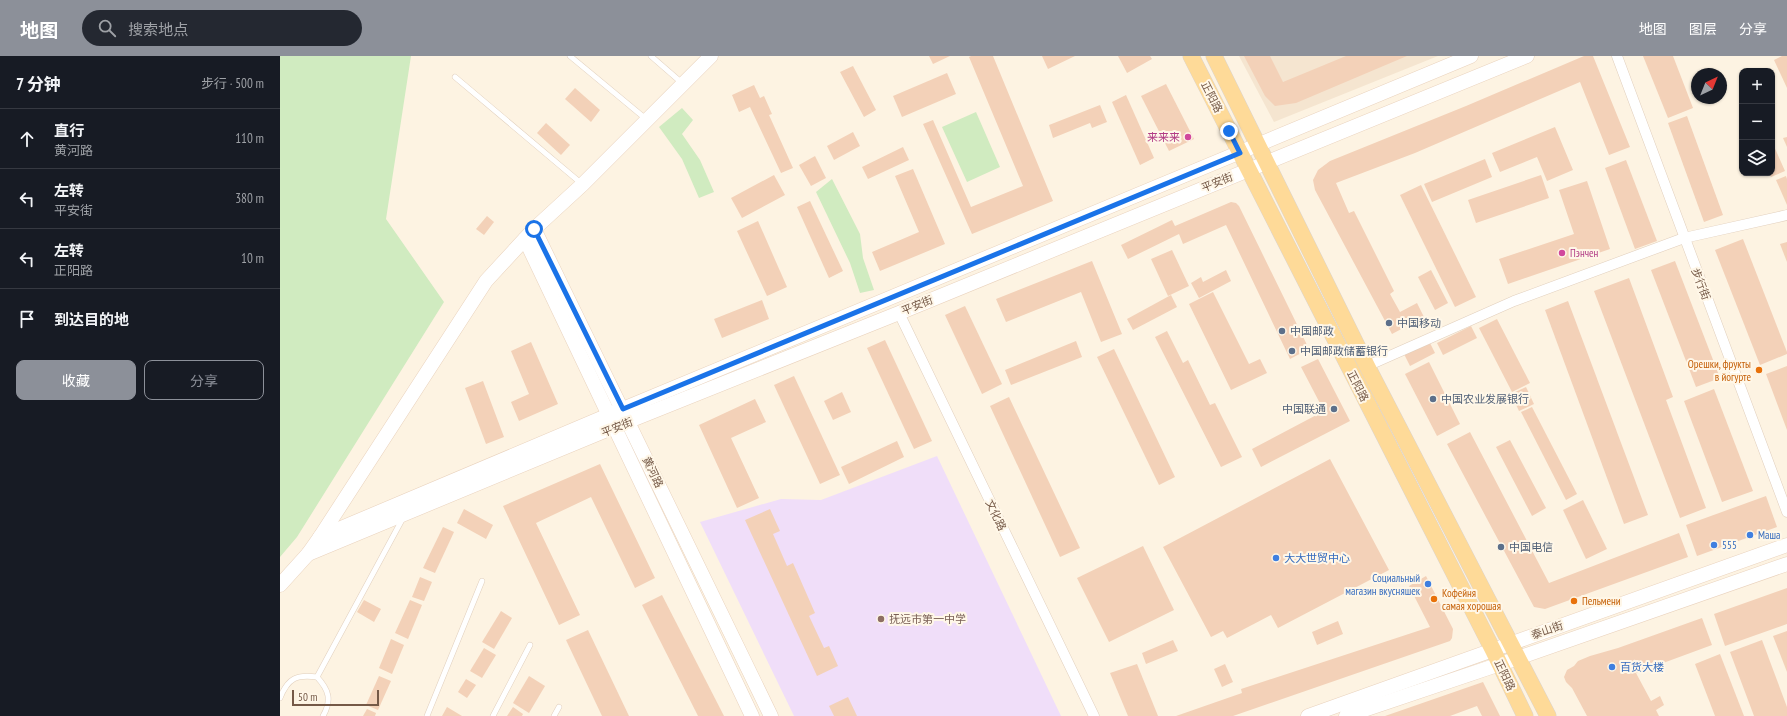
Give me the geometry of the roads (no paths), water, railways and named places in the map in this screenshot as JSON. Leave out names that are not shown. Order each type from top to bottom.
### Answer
[{"type":"main road","points":[[280,585],[308,554],[320,537],[486,281],[530,234],[711,56]]},
{"type":"main road","name":"正阳路","points":[[1191,56],[1493,650],[1525,716]]},
{"type":"main road","name":"正阳路","points":[[1214,56],[1367,366],[1548,716]]},
{"type":"main road","name":"平安街","points":[[308,554],[404,515],[611,422],[623,409],[1471,56]]},
{"type":"main road","name":"平安街","points":[[320,537],[611,422],[629,422],[1527,56]]},
{"type":"main road","name":"黄河路","points":[[530,234],[623,409],[771,716]]},
{"type":"main road","name":"黄河路","points":[[530,234],[611,422],[752,716]]},
{"type":"main road","name":"泰山街","points":[[1308,716],[1787,545]]},
{"type":"main road","name":"泰山街","points":[[1346,716],[1500,665],[1787,564]]},
{"type":"street","name":"步行街","points":[[1617,56],[1787,512]]},
{"type":"street","points":[[1367,366],[1514,301],[1684,238],[1787,215]]},
{"type":"street","name":"文化路","points":[[899,313],[1094,716]]},
{"type":"lane","points":[[570,56],[647,120]]},
{"type":"lane","points":[[651,56],[683,84]]},
{"type":"lane","points":[[455,77],[582,184]]},
{"type":"lane","points":[[318,677],[404,515]]},
{"type":"lane","points":[[427,716],[482,581]]},
{"type":"lane","points":[[493,716],[530,645]]},
{"type":"lane","points":[[280,698],[287,684],[295,677],[318,677],[325,686],[329,697],[324,716]]},
{"type":"lane","points":[[554,716],[559,707]]},
{"type":"place","name":"来来来","points":[[1188,137]]},
{"type":"place","name":"Пэнчен","points":[[1562,253]]},
{"type":"place","name":"中国移动","points":[[1389,323]]},
{"type":"place","name":"中国邮政","points":[[1282,331]]},
{"type":"place","name":"中国邮政储蓄银行","points":[[1292,351]]},
{"type":"place","name":"Орешки, фрукты в йогурте","points":[[1759,370]]},
{"type":"place","name":"中国农业发展银行","points":[[1433,399]]},
{"type":"place","name":"中国联通","points":[[1334,409]]},
{"type":"place","name":"Маша","points":[[1750,535]]},
{"type":"place","name":"555","points":[[1714,545]]},
{"type":"place","name":"中国电信","points":[[1501,547]]},
{"type":"place","name":"大大世贸中心","points":[[1276,558]]},
{"type":"place","name":"Социальный магазин вкусняшек","points":[[1428,584]]},
{"type":"place","name":"Кофейня самая хорошая","points":[[1434,599]]},
{"type":"place","name":"Пельмени","points":[[1574,601]]},
{"type":"place","name":"抚远市第一中学","points":[[881,619]]},
{"type":"place","name":"百货大楼","points":[[1612,667]]}]
